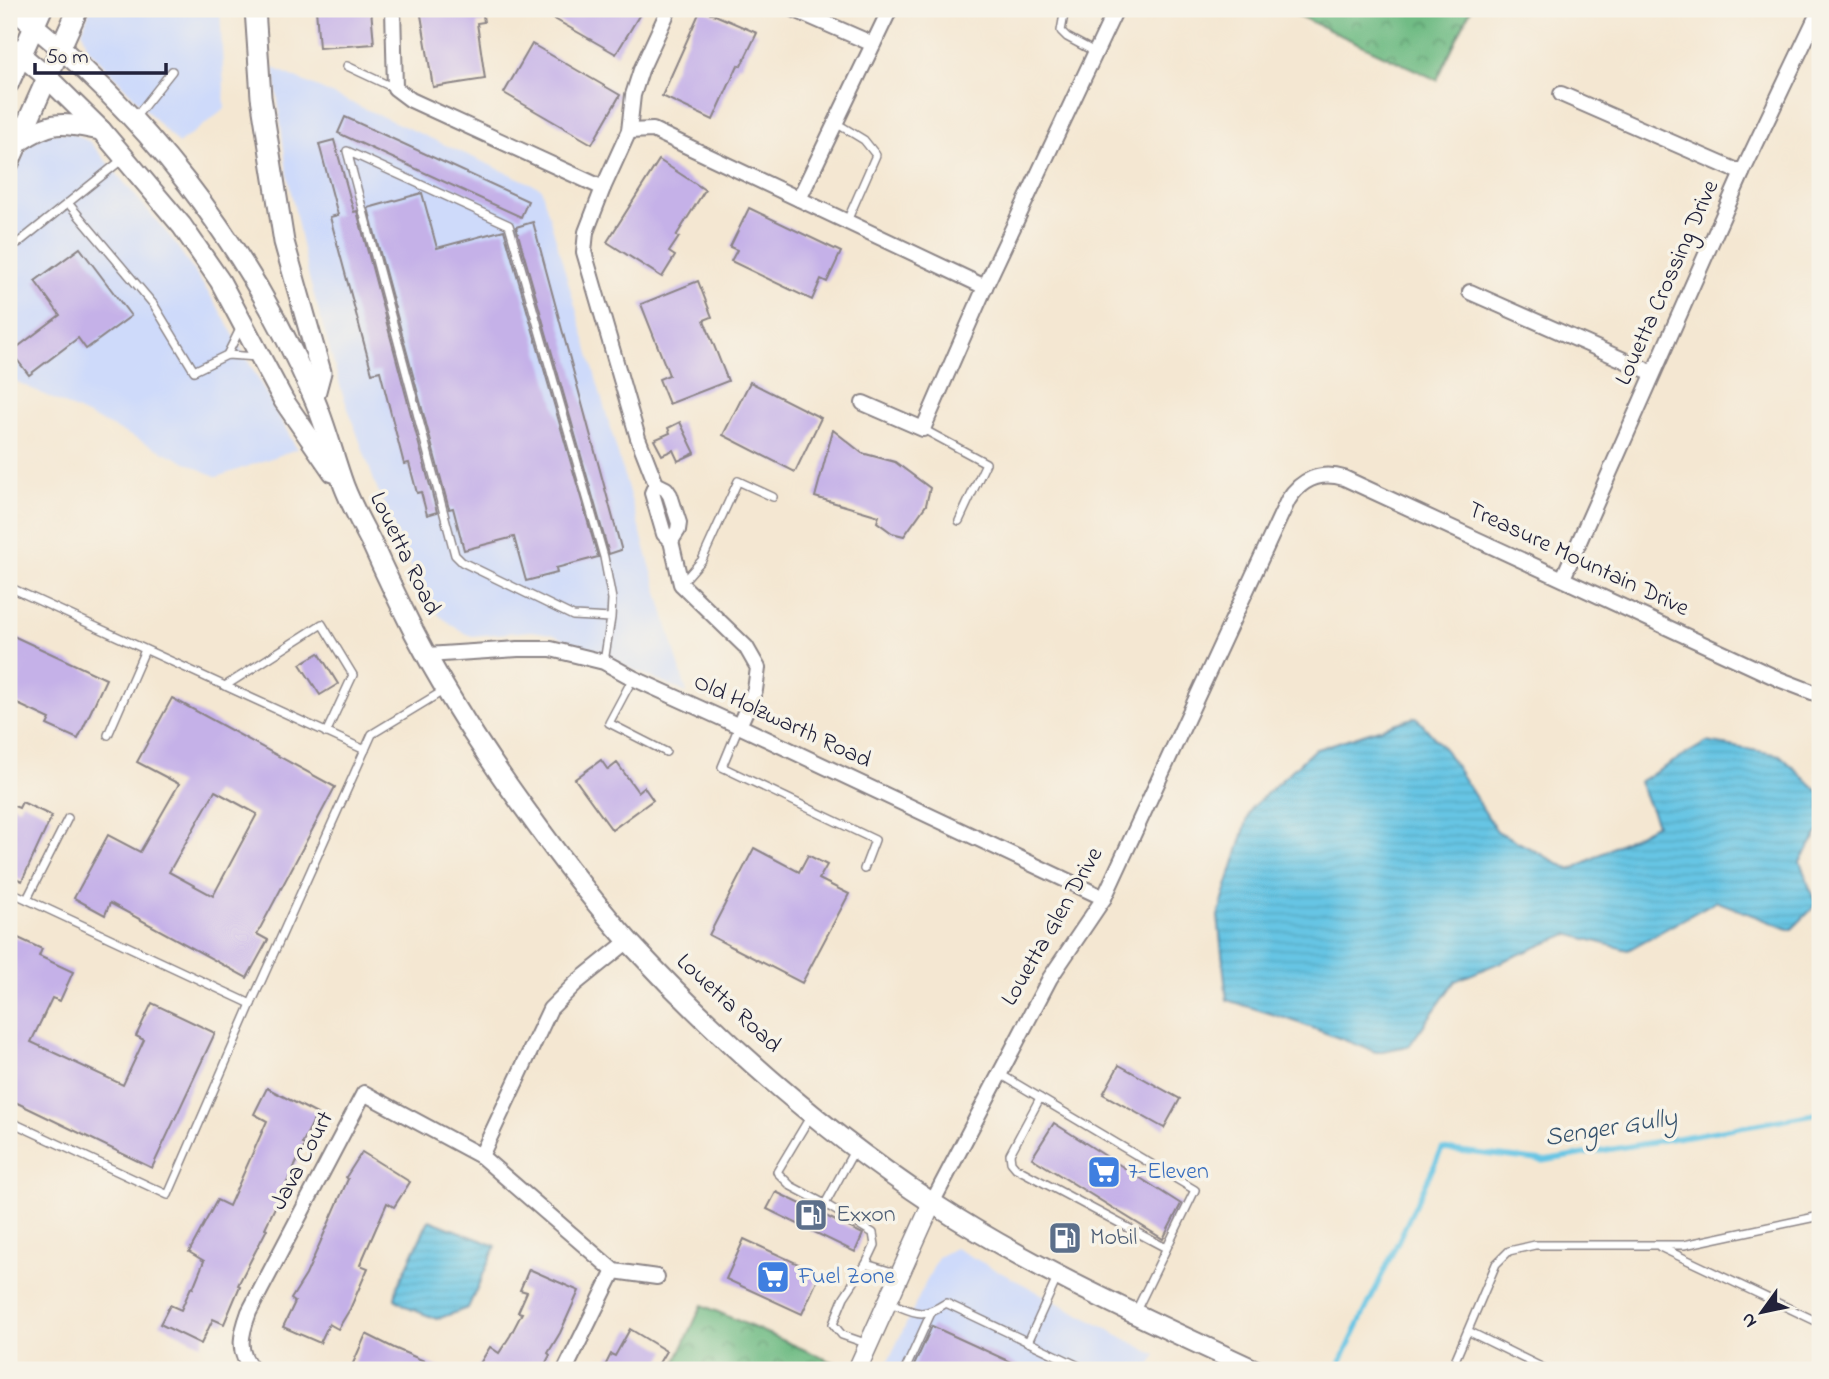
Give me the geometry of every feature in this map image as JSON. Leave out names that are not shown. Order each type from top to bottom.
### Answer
[{"type":"main road","name":"Louetta Road","points":[[13,9],[38,17],[61,47],[133,119],[181,172],[246,266],[314,398],[345,490],[427,655],[499,774],[552,847],[628,941],[714,1030],[813,1114],[932,1203],[1014,1253],[1058,1276],[1255,1370]]},
{"type":"main road","points":[[9,163],[78,9]]},
{"type":"main road","points":[[255,9],[261,97],[284,242],[321,372],[314,398]]},
{"type":"main road","points":[[9,83],[15,50],[38,17]]},
{"type":"main road","name":"Louetta Road","points":[[15,50],[101,130],[182,226],[220,281],[284,401],[345,490]]},
{"type":"main road","points":[[19,141],[42,127],[53,124],[101,130]]},
{"type":"street","points":[[393,9],[394,88],[411,100],[603,188]]},
{"type":"street","points":[[669,9],[641,70],[633,95],[629,131],[586,232],[584,252],[638,438],[656,484],[652,493],[664,534],[671,541],[681,584],[746,647],[758,668],[755,690],[739,726]]},
{"type":"street","points":[[793,9],[873,44]]},
{"type":"street","points":[[799,199],[890,9]]},
{"type":"street","points":[[863,403],[923,429],[985,287],[1116,9]]},
{"type":"street","name":"Louetta Crossing Drive","points":[[1563,578],[1742,173],[1820,9]]},
{"type":"street","points":[[1561,94],[1742,173]]},
{"type":"street","points":[[629,131],[653,130],[985,287]]},
{"type":"street","points":[[1470,292],[1653,373]]},
{"type":"street","name":"Treasure Mountain Drive","points":[[1315,477],[1325,475],[1345,478],[1781,680],[1820,695]]},
{"type":"street","name":"Louetta Glen Drive","points":[[857,1370],[932,1203],[1050,978],[1104,898],[1288,500],[1294,490],[1315,477]]},
{"type":"street","name":"Old Holzwarth Road","points":[[427,655],[551,649],[604,662],[1104,898]]},
{"type":"street","points":[[628,941],[576,983],[550,1009],[481,1156],[614,1271],[657,1277]]},
{"type":"street","name":"Java Court","points":[[253,1370],[240,1348],[242,1331],[249,1312],[364,1093],[481,1156]]},
{"type":"street","points":[[565,1370],[614,1271]]},
{"type":"lane","points":[[1065,9],[1061,31],[1096,53]]},
{"type":"lane","points":[[347,66],[394,88]]},
{"type":"lane","points":[[133,119],[172,71]]},
{"type":"lane","points":[[836,122],[864,139],[876,155],[847,222]]},
{"type":"lane","points":[[604,662],[611,618],[612,599],[604,557],[509,225],[347,151],[455,555],[462,562],[573,617],[611,618]]},
{"type":"lane","points":[[9,240],[18,243],[125,157]]},
{"type":"lane","points":[[68,203],[154,304],[194,371],[227,355],[262,358]]},
{"type":"lane","points":[[227,355],[243,322]]},
{"type":"lane","points":[[923,429],[986,463],[959,522]]},
{"type":"lane","points":[[681,584],[702,560],[738,481],[773,497]]},
{"type":"lane","points":[[9,587],[365,750]]},
{"type":"lane","points":[[225,686],[322,624],[353,675],[326,733]]},
{"type":"lane","points":[[108,735],[145,650]]},
{"type":"lane","points":[[633,678],[609,723],[666,752]]},
{"type":"lane","points":[[9,1121],[168,1195],[372,734],[447,689]]},
{"type":"lane","points":[[739,726],[722,767],[875,840],[864,869]]},
{"type":"lane","points":[[27,899],[68,818]]},
{"type":"lane","points":[[9,891],[251,1004]]},
{"type":"lane","points":[[1000,1074],[1195,1190],[1135,1313]]},
{"type":"lane","points":[[1040,1098],[1010,1154],[1011,1162],[1016,1168],[1166,1248]]},
{"type":"lane","points":[[813,1114],[778,1172],[791,1186],[873,1233],[875,1245],[844,1297],[832,1324],[842,1335],[868,1345]]},
{"type":"lane","points":[[825,1204],[856,1147]]},
{"type":"lane","points":[[1451,1370],[1496,1264],[1509,1251],[1535,1245],[1684,1245],[1820,1216]]},
{"type":"lane","points":[[1656,1245],[1820,1323]]},
{"type":"lane","points":[[866,1264],[900,1274]]},
{"type":"lane","points":[[1028,1342],[1058,1276]]},
{"type":"lane","points":[[887,1302],[918,1313],[930,1313],[946,1303],[1087,1370]]},
{"type":"lane","points":[[905,1370],[930,1313]]},
{"type":"lane","points":[[1468,1331],[1547,1370]]},
{"type":"shaded area","points":[[90,9],[220,9],[225,109],[178,144],[88,48],[82,31]]},
{"type":"shaded area","points":[[274,68],[541,188],[687,693],[552,634],[531,631],[472,636],[460,631],[440,616],[425,599],[376,486],[342,392],[309,278],[287,173]]},
{"type":"shaded area","points":[[49,132],[72,133],[90,142],[172,239],[218,307],[297,449],[217,477],[9,378],[9,183],[29,144]]},
{"type":"shaded area","points":[[955,1248],[1156,1355],[1148,1370],[884,1370],[938,1257]]},
{"type":"green space","points":[[1284,9],[1471,9],[1437,80]]},
{"type":"green space","points":[[702,1305],[842,1366],[840,1370],[672,1370]]},
{"type":"water","points":[[1416,717],[1446,751],[1497,831],[1571,870],[1657,824],[1639,782],[1707,742],[1780,755],[1820,793],[1820,830],[1800,861],[1816,905],[1791,930],[1716,901],[1628,950],[1568,934],[1455,981],[1409,1046],[1376,1052],[1291,1020],[1227,1000],[1218,916],[1251,808],[1314,750]]},
{"type":"water","points":[[429,1220],[496,1246],[468,1308],[437,1319],[411,1309],[395,1299],[397,1287]]},
{"type":"building","points":[[316,9],[371,9],[374,44],[319,48]]},
{"type":"building","points":[[420,9],[482,9],[484,22],[477,23],[485,79],[433,87]]},
{"type":"building","points":[[537,9],[643,9],[616,54]]},
{"type":"building","points":[[701,9],[757,33],[741,66],[738,65],[713,120],[662,96]]},
{"type":"building","points":[[532,44],[620,95],[592,144],[504,93]]},
{"type":"building","points":[[345,117],[528,201],[521,217],[338,133]]},
{"type":"building","points":[[334,140],[354,212],[357,211],[437,512],[427,515],[421,492],[417,493],[409,463],[404,464],[380,371],[372,373],[330,217],[338,215],[319,144]]},
{"type":"building","points":[[659,160],[705,190],[676,236],[679,237],[669,252],[675,256],[662,277],[607,242]]},
{"type":"building","points":[[422,193],[437,248],[504,230],[598,557],[556,568],[557,573],[526,581],[514,537],[464,550],[453,508],[449,509],[368,208]]},
{"type":"building","points":[[749,208],[841,252],[827,282],[821,279],[812,300],[731,261],[737,250],[730,247]]},
{"type":"building","points":[[533,222],[621,548],[609,554],[516,227]]},
{"type":"building","points":[[80,248],[131,316],[86,349],[78,338],[29,375],[11,352],[60,315],[35,281]]},
{"type":"building","points":[[698,281],[712,317],[704,320],[728,381],[669,404],[659,379],[669,375],[641,304]]},
{"type":"building","points":[[750,382],[821,418],[795,472],[723,435]]},
{"type":"building","points":[[680,422],[695,453],[678,461],[673,450],[662,455],[654,440],[670,433],[668,428]]},
{"type":"building","points":[[833,430],[862,453],[895,462],[930,488],[926,505],[904,536],[892,533],[877,522],[879,516],[815,497]]},
{"type":"building","points":[[9,634],[106,679],[78,739],[47,725],[50,719],[9,700]]},
{"type":"building","points":[[319,653],[338,684],[320,695],[300,664]]},
{"type":"building","points":[[172,698],[335,787],[257,934],[268,940],[247,978],[110,903],[105,915],[74,898],[108,835],[140,852],[179,784],[137,762]],"holes":[[[215,791],[257,814],[213,896],[169,872]]]},
{"type":"building","points":[[601,760],[608,770],[617,763],[638,792],[644,787],[653,800],[612,830],[575,779]]},
{"type":"building","points":[[22,802],[52,816],[22,881],[9,875],[9,804],[19,808]]},
{"type":"building","points":[[754,848],[799,872],[808,855],[827,865],[819,879],[849,894],[802,983],[709,935]]},
{"type":"building","points":[[14,936],[42,949],[39,956],[73,972],[60,1001],[52,998],[31,1042],[123,1085],[144,1040],[136,1036],[152,1003],[215,1033],[152,1168],[9,1099],[9,948]]},
{"type":"building","points":[[1119,1065],[1180,1099],[1164,1128],[1103,1094]]},
{"type":"building","points":[[267,1088],[317,1114],[265,1228],[267,1229],[238,1285],[240,1286],[224,1324],[213,1319],[201,1344],[160,1324],[170,1305],[181,1310],[191,1287],[193,1288],[204,1261],[189,1252],[217,1200],[229,1206],[267,1121],[254,1114]]},
{"type":"building","points":[[1054,1123],[1181,1204],[1163,1239],[1032,1158]]},
{"type":"building","points":[[362,1152],[410,1182],[394,1207],[387,1203],[360,1265],[368,1268],[350,1309],[338,1329],[329,1324],[320,1343],[283,1327],[295,1302],[291,1299],[306,1275],[348,1179],[346,1177]]},
{"type":"building","points":[[776,1192],[863,1234],[855,1252],[767,1209]]},
{"type":"building","points":[[744,1239],[820,1274],[802,1314],[726,1279]]},
{"type":"building","points":[[529,1269],[579,1291],[548,1353],[550,1355],[542,1370],[476,1370],[490,1347],[499,1353],[510,1336],[522,1313],[518,1312],[527,1292],[520,1290]]},
{"type":"building","points":[[932,1326],[1028,1370],[912,1370]]},
{"type":"building","points":[[630,1329],[666,1351],[655,1370],[603,1370],[611,1354],[615,1356]]},
{"type":"building","points":[[366,1334],[394,1348],[445,1370],[350,1370]]},
{"type":"waterway","name":"Senger Gully","points":[[1337,1370],[1442,1149],[1544,1161],[1820,1113]]},
{"type":"place","name":"7-Eleven","points":[[1104,1172]]},
{"type":"place","name":"Exxon","points":[[811,1215]]},
{"type":"place","name":"Mobil","points":[[1065,1238]]},
{"type":"place","name":"Fuel Zone","points":[[773,1277]]}]
